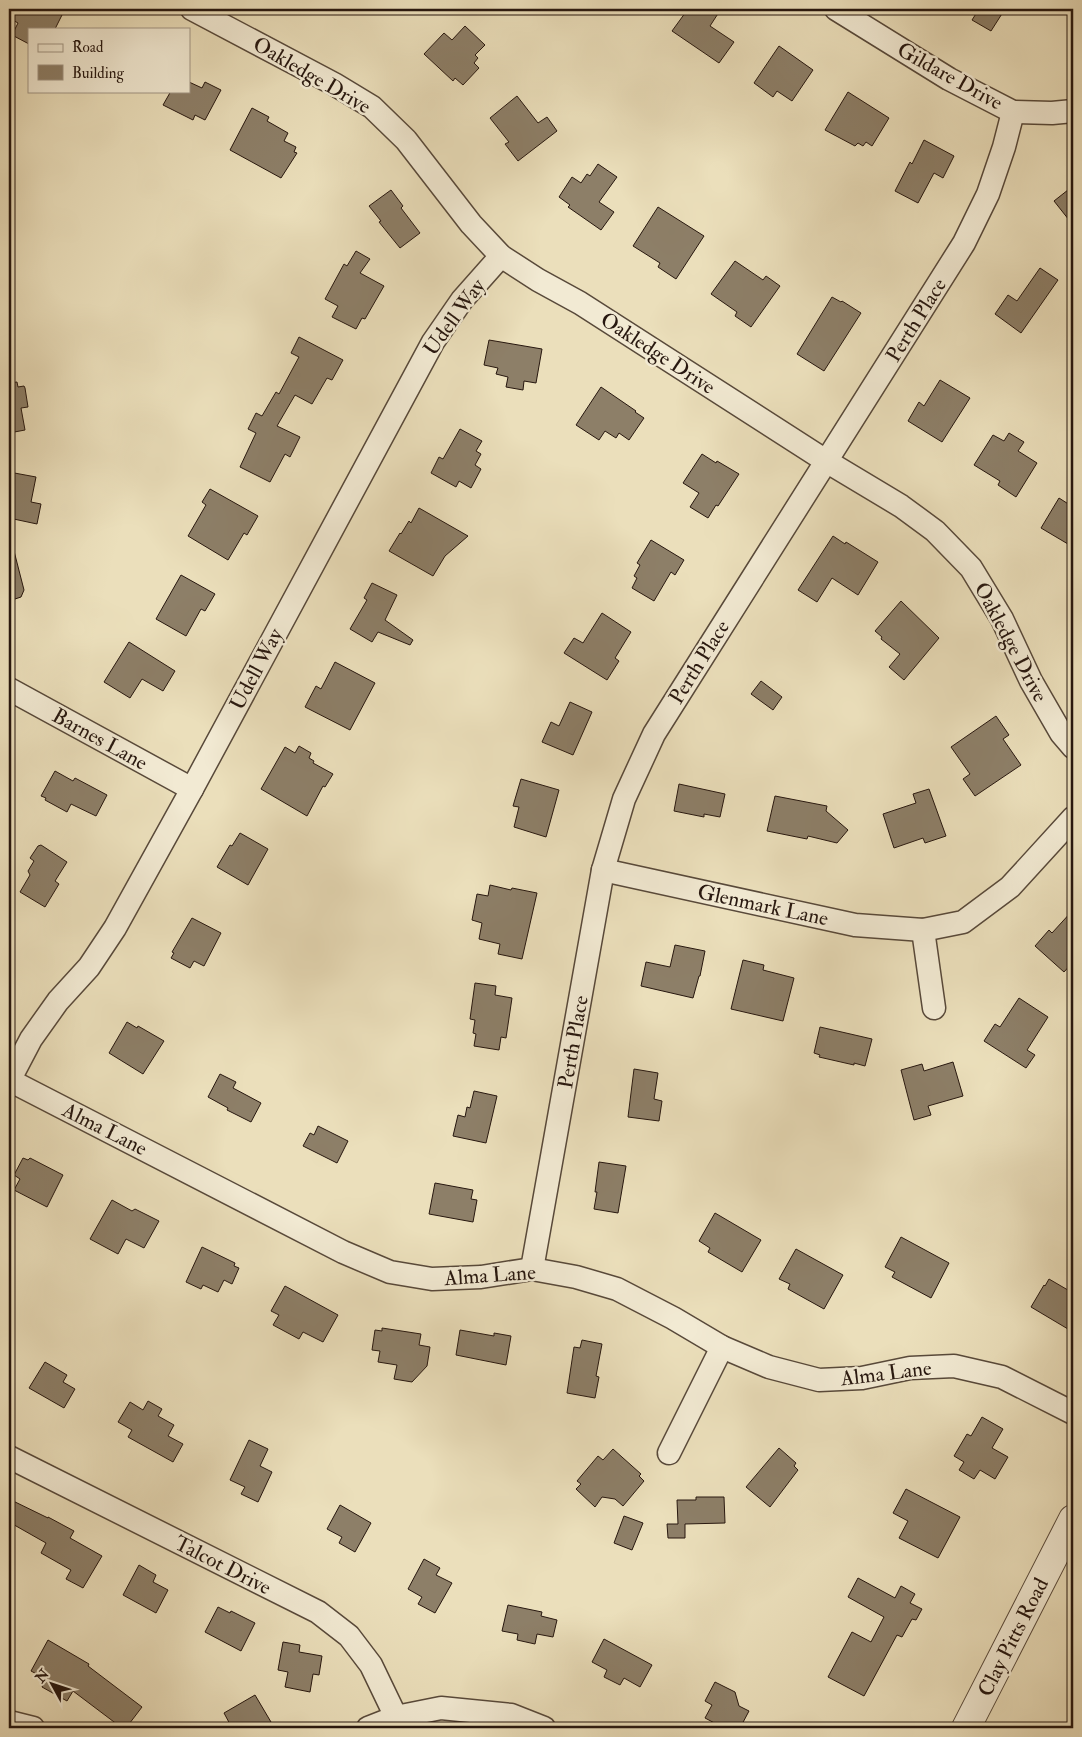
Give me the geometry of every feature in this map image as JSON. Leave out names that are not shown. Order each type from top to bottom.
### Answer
[{"type":"street","name":"Oakledge Drive","points":[[192,9],[334,84],[372,107],[406,140],[472,224],[501,256],[538,280],[580,303],[826,461],[901,506],[935,531],[970,568],[1002,619],[1031,681],[1061,733],[1073,747]]},
{"type":"street","name":"Gildare Drive","points":[[836,9],[949,79],[1013,112],[1052,113],[1073,111]]},
{"type":"street","name":"Perth Place","points":[[532,1269],[603,870],[624,798],[654,734],[964,243],[988,194],[1004,147],[1013,112]]},
{"type":"street","name":"Udell Way","points":[[9,1081],[31,1038],[58,1001],[89,967],[115,928],[192,789],[432,342],[462,300],[501,256]]},
{"type":"street","name":"Barnes Lane","points":[[9,689],[192,789]]},
{"type":"street","name":"Glenmark Lane","points":[[603,870],[855,925],[923,930],[963,922],[994,899],[1010,887],[1073,818]]},
{"type":"street","points":[[923,930],[934,1008]]},
{"type":"street","name":"Alma Lane","points":[[9,1081],[343,1252],[390,1272],[432,1279],[482,1277],[532,1269],[576,1277],[617,1289],[674,1318],[722,1347],[769,1367],[819,1380],[862,1378],[910,1368],[954,1366],[1002,1377],[1073,1413]]},
{"type":"street","points":[[669,1453],[722,1347]]},
{"type":"street","name":"Talcot Drive","points":[[9,1457],[318,1612],[349,1636],[371,1665],[396,1717]]},
{"type":"street","name":"Clay Pitts Road","points":[[966,1728],[1073,1519]]},
{"type":"street","points":[[368,1728],[396,1717],[441,1708],[511,1715],[544,1728]]},
{"type":"street","points":[[9,1722],[33,1728]]},
{"type":"building","points":[[9,9],[65,9],[56,28],[28,28],[28,43],[12,35],[18,23],[9,18]]},
{"type":"building","points":[[688,9],[721,9],[710,26],[734,42],[719,63],[672,31]]},
{"type":"building","points":[[979,9],[1005,9],[991,31],[972,20]]},
{"type":"building","points":[[465,26],[485,45],[475,55],[478,58],[474,63],[479,68],[463,85],[455,78],[453,81],[424,54],[444,33],[452,40]]},
{"type":"building","points":[[779,46],[813,70],[792,101],[777,91],[773,97],[754,83]]},
{"type":"building","points":[[190,82],[202,88],[205,82],[221,90],[205,120],[195,115],[193,120],[163,105],[170,92],[190,92]]},
{"type":"building","points":[[848,92],[889,118],[872,146],[866,142],[863,146],[858,143],[855,146],[825,130]]},
{"type":"building","points":[[517,96],[538,123],[547,117],[557,131],[518,161],[505,144],[509,142],[490,118]]},
{"type":"building","points":[[252,108],[269,117],[267,121],[288,133],[284,141],[296,147],[294,152],[297,153],[281,178],[230,150]]},
{"type":"building","points":[[924,140],[954,156],[943,178],[934,173],[918,203],[895,191]]},
{"type":"building","points":[[598,164],[617,177],[599,202],[614,212],[601,230],[568,207],[570,205],[559,197],[572,177],[581,183],[587,174],[590,176]]},
{"type":"building","points":[[1073,186],[1073,225],[1054,201]]},
{"type":"building","points":[[391,190],[403,206],[401,208],[420,233],[400,248],[369,206]]},
{"type":"building","points":[[658,207],[704,236],[676,279],[658,267],[660,263],[633,246]]},
{"type":"building","points":[[356,251],[370,259],[360,273],[384,286],[365,319],[362,318],[356,329],[332,317],[338,306],[325,299],[344,264],[347,266]]},
{"type":"building","points":[[735,261],[763,280],[766,276],[780,286],[751,327],[735,316],[737,312],[711,294]]},
{"type":"building","points":[[1040,268],[1058,280],[1021,333],[995,314],[1008,295],[1017,301]]},
{"type":"building","points":[[832,297],[861,313],[824,371],[797,354]]},
{"type":"building","points":[[299,337],[343,360],[332,380],[327,378],[312,404],[295,395],[277,426],[300,437],[290,457],[285,454],[270,482],[240,467],[256,433],[248,429],[256,413],[262,416],[276,392],[279,394],[299,357],[291,353]]},
{"type":"building","points":[[489,340],[542,349],[536,383],[524,381],[523,390],[506,387],[508,377],[496,374],[498,368],[484,365]]},
{"type":"building","points":[[940,380],[970,398],[942,442],[908,421],[919,402],[924,406]]},
{"type":"building","points":[[17,382],[18,387],[24,386],[25,388],[28,407],[21,408],[25,430],[9,433],[9,383]]},
{"type":"building","points":[[601,387],[644,418],[629,440],[619,433],[616,438],[605,431],[599,440],[576,425]]},
{"type":"building","points":[[460,429],[482,441],[476,451],[481,454],[475,465],[481,469],[471,488],[459,481],[456,487],[431,473],[439,457],[443,459]]},
{"type":"building","points":[[1009,433],[1024,442],[1018,451],[1037,463],[1016,497],[998,485],[1000,481],[974,465],[993,435],[1004,441]]},
{"type":"building","points":[[702,454],[739,474],[708,518],[690,507],[699,493],[683,483]]},
{"type":"building","points":[[9,472],[36,477],[31,502],[41,504],[37,524],[9,518]]},
{"type":"building","points":[[210,489],[258,516],[247,535],[244,533],[228,560],[188,536],[206,505],[202,502]]},
{"type":"building","points":[[1059,498],[1073,507],[1073,547],[1041,528]]},
{"type":"building","points":[[419,508],[468,536],[445,556],[433,576],[389,551],[409,521],[411,523]]},
{"type":"building","points":[[833,536],[878,562],[858,595],[832,578],[817,602],[798,590]]},
{"type":"building","points":[[651,540],[684,560],[675,575],[671,572],[654,601],[632,588],[637,578],[634,576],[640,565],[637,563]]},
{"type":"building","points":[[14,551],[24,590],[21,597],[9,601],[9,552]]},
{"type":"building","points":[[181,575],[215,594],[205,611],[201,609],[186,636],[156,619]]},
{"type":"building","points":[[372,583],[397,595],[385,620],[413,640],[410,645],[378,632],[372,642],[350,629],[367,600],[364,598]]},
{"type":"building","points":[[901,601],[939,638],[904,680],[889,667],[900,654],[881,639],[882,637],[875,631]]},
{"type":"building","points":[[602,613],[631,632],[615,658],[619,661],[607,680],[564,653],[574,638],[583,643]]},
{"type":"building","points":[[129,642],[175,671],[163,691],[142,679],[130,698],[104,682]]},
{"type":"building","points":[[335,662],[375,683],[350,730],[305,707],[316,686],[321,689]]},
{"type":"building","points":[[761,681],[782,697],[773,710],[751,694]]},
{"type":"building","points":[[570,702],[592,712],[573,755],[542,742],[551,722],[559,726]]},
{"type":"building","points":[[996,716],[1009,735],[1003,739],[1021,765],[975,796],[963,779],[970,774],[951,747]]},
{"type":"building","points":[[299,746],[311,753],[309,758],[314,761],[313,763],[333,774],[325,787],[323,786],[307,816],[261,789],[285,747],[295,753]]},
{"type":"building","points":[[55,771],[73,781],[75,778],[107,795],[96,816],[71,804],[67,812],[41,796]]},
{"type":"building","points":[[521,779],[559,790],[546,837],[514,827],[519,807],[513,806]]},
{"type":"building","points":[[679,784],[725,794],[720,817],[704,814],[704,817],[674,811]]},
{"type":"building","points":[[929,789],[946,836],[925,843],[923,838],[894,848],[883,814],[916,803],[913,794]]},
{"type":"building","points":[[775,796],[827,806],[826,811],[848,830],[837,843],[808,836],[807,839],[767,831]]},
{"type":"building","points":[[240,833],[268,849],[248,885],[217,867],[230,845],[232,846]]},
{"type":"building","points":[[41,845],[67,862],[55,881],[59,884],[45,907],[20,892],[30,875],[28,871],[34,861],[30,858],[38,846]]},
{"type":"building","points":[[490,885],[537,893],[522,959],[498,954],[500,944],[479,939],[482,923],[472,920],[477,894],[488,896]]},
{"type":"building","points":[[1073,910],[1073,962],[1064,972],[1035,946],[1049,930],[1052,933]]},
{"type":"building","points":[[192,918],[221,933],[204,966],[194,961],[190,968],[171,958],[174,953],[172,952]]},
{"type":"building","points":[[675,945],[705,951],[693,998],[641,986],[646,962],[670,967]]},
{"type":"building","points":[[743,960],[764,965],[763,970],[794,978],[783,1021],[731,1009]]},
{"type":"building","points":[[475,983],[496,986],[495,995],[512,998],[506,1038],[501,1037],[499,1050],[474,1046],[476,1034],[473,1033],[475,1020],[470,1019]]},
{"type":"building","points":[[1019,998],[1048,1017],[1027,1050],[1035,1055],[1026,1068],[984,1041],[995,1024],[1000,1027]]},
{"type":"building","points":[[127,1022],[164,1041],[143,1074],[109,1053]]},
{"type":"building","points":[[820,1027],[872,1039],[865,1066],[819,1057],[820,1055],[814,1053]]},
{"type":"building","points":[[953,1062],[963,1096],[928,1106],[931,1115],[914,1120],[901,1070],[922,1064],[924,1071]]},
{"type":"building","points":[[634,1069],[658,1073],[654,1099],[662,1101],[659,1121],[628,1117]]},
{"type":"building","points":[[220,1074],[236,1082],[233,1088],[261,1103],[251,1122],[227,1110],[228,1108],[208,1097]]},
{"type":"building","points":[[474,1091],[497,1096],[486,1143],[453,1136],[458,1115],[465,1117],[467,1107],[470,1108]]},
{"type":"building","points":[[318,1126],[348,1141],[337,1163],[303,1146],[310,1133],[314,1135]]},
{"type":"building","points":[[23,1158],[28,1160],[30,1158],[63,1175],[47,1207],[14,1190],[20,1179],[14,1175]]},
{"type":"building","points":[[599,1162],[626,1166],[618,1213],[594,1209]]},
{"type":"building","points":[[435,1183],[473,1190],[471,1199],[477,1200],[473,1222],[429,1214]]},
{"type":"building","points":[[112,1200],[132,1211],[135,1209],[159,1221],[144,1248],[126,1239],[118,1254],[90,1239]]},
{"type":"building","points":[[715,1213],[761,1240],[742,1272],[708,1252],[710,1248],[699,1241]]},
{"type":"building","points":[[901,1237],[949,1263],[931,1298],[892,1277],[895,1272],[885,1267]]},
{"type":"building","points":[[202,1247],[235,1263],[234,1266],[239,1268],[232,1284],[224,1280],[218,1292],[203,1285],[201,1289],[186,1282]]},
{"type":"building","points":[[796,1249],[843,1275],[824,1309],[788,1289],[790,1284],[779,1279]]},
{"type":"building","points":[[1049,1279],[1073,1293],[1073,1332],[1031,1307]]},
{"type":"building","points":[[285,1286],[338,1315],[323,1342],[303,1332],[299,1339],[273,1325],[279,1315],[271,1311]]},
{"type":"building","points":[[382,1328],[421,1334],[419,1345],[430,1347],[427,1366],[412,1382],[394,1379],[397,1365],[378,1362],[380,1351],[372,1350],[375,1330],[382,1331]]},
{"type":"building","points":[[460,1330],[494,1336],[494,1333],[511,1336],[506,1365],[456,1355]]},
{"type":"building","points":[[582,1340],[602,1344],[596,1376],[599,1377],[595,1398],[567,1393],[574,1347],[580,1348]]},
{"type":"building","points":[[45,1362],[67,1375],[63,1382],[75,1389],[64,1408],[29,1388]]},
{"type":"building","points":[[148,1401],[162,1409],[158,1416],[174,1425],[168,1436],[183,1444],[173,1462],[128,1437],[132,1430],[118,1422],[130,1402],[143,1410]]},
{"type":"building","points":[[982,1417],[1003,1429],[992,1448],[1008,1457],[995,1479],[980,1470],[974,1479],[959,1470],[964,1462],[954,1456],[967,1434],[971,1436]]},
{"type":"building","points":[[249,1440],[268,1449],[260,1466],[272,1472],[258,1502],[241,1494],[245,1487],[230,1480]]},
{"type":"building","points":[[779,1448],[796,1463],[794,1466],[798,1470],[770,1507],[746,1487]]},
{"type":"building","points":[[613,1449],[641,1474],[639,1476],[644,1481],[623,1506],[615,1499],[602,1497],[595,1507],[576,1489],[581,1484],[577,1481],[598,1456],[603,1460]]},
{"type":"building","points":[[906,1489],[960,1517],[938,1558],[899,1538],[908,1521],[893,1513]]},
{"type":"building","points":[[696,1497],[724,1497],[725,1523],[685,1524],[685,1538],[668,1538],[667,1524],[678,1524],[677,1500],[696,1500]]},
{"type":"building","points":[[9,1499],[74,1531],[70,1538],[102,1556],[83,1588],[66,1579],[71,1570],[41,1553],[46,1543],[9,1522]]},
{"type":"building","points":[[340,1505],[371,1523],[355,1552],[339,1543],[342,1537],[327,1529]]},
{"type":"building","points":[[624,1516],[643,1523],[632,1550],[614,1543]]},
{"type":"building","points":[[424,1559],[440,1568],[436,1575],[452,1583],[435,1613],[418,1604],[422,1597],[408,1589]]},
{"type":"building","points":[[139,1565],[156,1575],[153,1582],[168,1590],[156,1613],[123,1595]]},
{"type":"building","points":[[858,1578],[895,1598],[901,1586],[915,1594],[910,1603],[922,1609],[916,1620],[912,1619],[902,1637],[897,1635],[864,1696],[828,1677],[852,1632],[871,1642],[884,1617],[848,1597]]},
{"type":"building","points":[[508,1605],[542,1612],[541,1616],[557,1620],[553,1637],[537,1634],[535,1644],[517,1640],[518,1634],[502,1631]]},
{"type":"building","points":[[218,1607],[255,1623],[241,1651],[205,1632]]},
{"type":"building","points":[[604,1639],[652,1665],[640,1687],[624,1678],[620,1685],[604,1677],[607,1670],[592,1662]]},
{"type":"building","points":[[48,1640],[89,1664],[88,1666],[142,1707],[126,1728],[122,1728],[73,1691],[67,1701],[42,1687],[46,1679],[31,1671]]},
{"type":"building","points":[[283,1642],[300,1645],[299,1652],[322,1656],[319,1675],[313,1674],[310,1692],[285,1687],[288,1672],[278,1670]]},
{"type":"building","points":[[715,1682],[735,1692],[739,1706],[749,1711],[740,1728],[724,1728],[705,1718],[712,1705],[705,1701]]},
{"type":"building","points":[[255,1695],[271,1722],[261,1728],[232,1728],[224,1713]]}]
